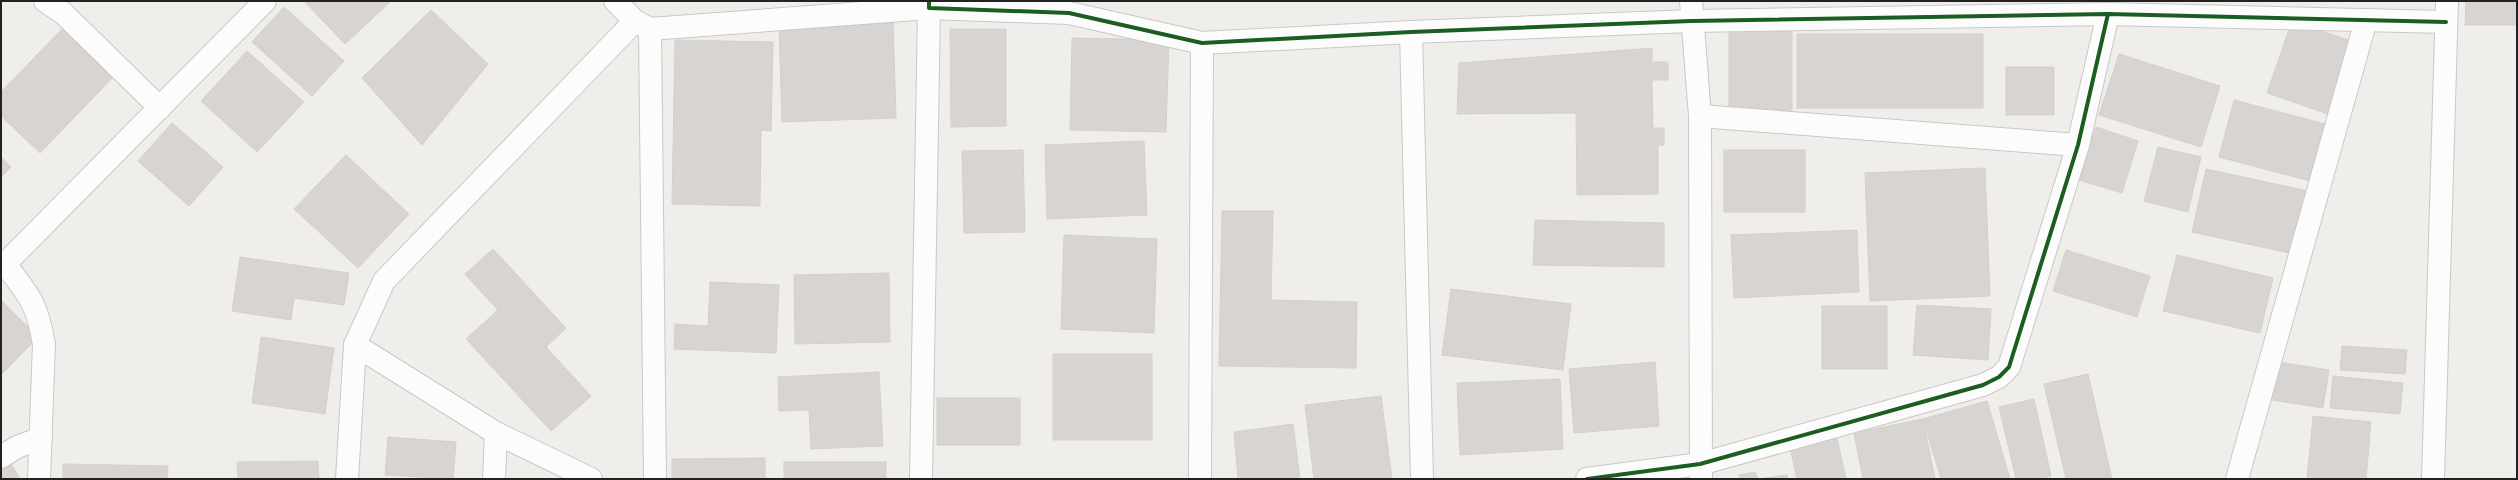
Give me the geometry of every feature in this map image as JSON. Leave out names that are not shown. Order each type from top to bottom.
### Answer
[{"type":"street","points":[[45,1],[63,13],[160,108]]},
{"type":"street","points":[[39,479],[44,344],[40,322],[33,300],[3,266],[266,1]]},
{"type":"street","points":[[615,1],[642,25],[655,479]]},
{"type":"street","points":[[921,479],[929,5]]},
{"type":"street","points":[[347,479],[355,345],[384,282],[642,25],[929,5],[1069,13],[1202,43],[1411,32],[1691,11],[2108,14],[2366,20],[2446,12],[2433,479]]},
{"type":"street","points":[[1691,11],[1700,116],[1701,471]]},
{"type":"street","points":[[1587,479],[1701,471],[1983,385],[1999,377],[2009,367],[2078,145],[2108,14]]},
{"type":"street","points":[[2237,479],[2366,20]]},
{"type":"street","points":[[1411,32],[1422,479]]},
{"type":"street","points":[[1200,479],[1202,43]]},
{"type":"street","points":[[1700,116],[2078,145]]},
{"type":"street","points":[[355,345],[496,432],[591,479]]},
{"type":"street","points":[[494,479],[496,432]]},
{"type":"street","points":[[1,457],[17,447],[41,438]]},
{"type":"building","points":[[304,1],[391,1],[345,44]]},
{"type":"building","points":[[2466,1],[2517,1],[2517,25],[2465,25]]},
{"type":"building","points":[[284,7],[344,61],[312,96],[252,42]]},
{"type":"building","points":[[431,10],[488,64],[422,145],[362,78]]},
{"type":"building","points":[[893,21],[896,118],[782,122],[779,25]]},
{"type":"building","points":[[2292,21],[2357,43],[2331,115],[2267,93]]},
{"type":"building","points":[[66,25],[116,74],[40,153],[1,116],[1,92]]},
{"type":"building","points":[[1729,26],[1792,26],[1792,110],[1729,110]]},
{"type":"building","points":[[950,29],[1006,29],[1006,126],[951,127]]},
{"type":"building","points":[[1797,34],[1983,34],[1983,108],[1797,108]]},
{"type":"building","points":[[1072,38],[1169,40],[1166,132],[1070,130]]},
{"type":"building","points":[[675,40],[773,42],[771,131],[761,130],[760,206],[672,204]]},
{"type":"building","points":[[1652,48],[1652,62],[1668,62],[1668,80],[1652,80],[1653,128],[1664,128],[1664,145],[1658,145],[1658,194],[1577,195],[1576,113],[1457,114],[1459,63]]},
{"type":"building","points":[[247,51],[304,102],[257,152],[201,101]]},
{"type":"building","points":[[2119,54],[2220,86],[2201,147],[2099,115]]},
{"type":"building","points":[[2006,67],[2054,67],[2054,115],[2006,115]]},
{"type":"building","points":[[2234,100],[2325,124],[2310,181],[2219,157]]},
{"type":"building","points":[[172,123],[223,167],[189,206],[138,161]]},
{"type":"building","points":[[2096,127],[2138,141],[2122,193],[2079,180]]},
{"type":"building","points":[[1144,141],[1147,215],[1047,219],[1045,145]]},
{"type":"building","points":[[2158,147],[2201,157],[2188,212],[2144,201]]},
{"type":"building","points":[[1023,150],[1025,232],[964,233],[962,151]]},
{"type":"building","points":[[1724,150],[1805,150],[1805,212],[1724,212]]},
{"type":"building","points":[[346,155],[409,214],[358,268],[294,209]]},
{"type":"building","points":[[1,157],[11,167],[1,177]]},
{"type":"building","points":[[1985,168],[1990,296],[1870,301],[1865,173]]},
{"type":"building","points":[[2206,169],[2308,191],[2294,254],[2192,232]]},
{"type":"building","points":[[1222,211],[1273,211],[1271,300],[1357,302],[1356,368],[1219,366]]},
{"type":"building","points":[[1535,220],[1664,223],[1664,267],[1533,265]]},
{"type":"building","points":[[1857,230],[1859,292],[1734,298],[1731,235]]},
{"type":"building","points":[[1064,235],[1157,239],[1154,333],[1061,329]]},
{"type":"building","points":[[493,249],[566,328],[546,347],[591,396],[551,431],[466,339],[498,310],[465,274]]},
{"type":"building","points":[[2066,250],[2150,276],[2137,317],[2053,291]]},
{"type":"building","points":[[2177,255],[2273,278],[2260,333],[2163,311]]},
{"type":"building","points":[[240,257],[349,273],[344,305],[294,298],[291,320],[232,311]]},
{"type":"building","points":[[889,273],[890,342],[795,344],[794,275]]},
{"type":"building","points":[[710,282],[779,285],[776,353],[674,349],[675,324],[708,326]]},
{"type":"building","points":[[1451,289],[1571,304],[1563,370],[1442,355]]},
{"type":"building","points":[[1,300],[38,337],[1,375]]},
{"type":"building","points":[[1917,305],[1991,309],[1988,360],[1913,355]]},
{"type":"building","points":[[1822,306],[1887,306],[1887,369],[1822,369]]},
{"type":"building","points":[[261,337],[334,348],[325,414],[252,403]]},
{"type":"building","points":[[2342,346],[2407,350],[2405,374],[2340,370]]},
{"type":"building","points":[[1053,354],[1152,354],[1152,440],[1053,440]]},
{"type":"building","points":[[2272,361],[2329,370],[2323,408],[2266,399]]},
{"type":"building","points":[[1655,362],[1659,426],[1574,433],[1569,369]]},
{"type":"building","points":[[879,372],[883,446],[811,449],[809,410],[779,411],[778,377]]},
{"type":"building","points":[[2088,374],[2112,479],[2066,479],[2044,384]]},
{"type":"building","points":[[2333,376],[2403,383],[2400,414],[2330,408]]},
{"type":"building","points":[[1560,379],[1563,449],[1460,455],[1457,383]]},
{"type":"building","points":[[1381,396],[1392,479],[1314,479],[1305,405]]},
{"type":"building","points":[[937,398],[1020,398],[1020,445],[937,445]]},
{"type":"building","points":[[2034,399],[2051,476],[2038,479],[2016,479],[1999,407]]},
{"type":"building","points":[[1987,401],[2010,479],[1941,479],[1923,419]]},
{"type":"building","points":[[2313,416],[2371,422],[2366,479],[2307,479]]},
{"type":"building","points":[[1923,419],[1935,479],[1863,479],[1854,433]]},
{"type":"building","points":[[1293,424],[1300,479],[1238,479],[1234,432]]},
{"type":"building","points":[[388,437],[456,442],[453,479],[385,475]]},
{"type":"building","points":[[1837,438],[1846,479],[1797,479],[1790,448]]},
{"type":"building","points":[[765,458],[765,479],[672,479],[672,459]]},
{"type":"building","points":[[318,461],[319,479],[238,479],[237,462]]},
{"type":"building","points":[[10,462],[20,479],[1,479],[1,467]]},
{"type":"building","points":[[784,462],[886,462],[886,479],[784,479]]},
{"type":"building","points":[[63,464],[168,466],[167,479],[63,479]]},
{"type":"building","points":[[1755,472],[1758,479],[1740,479],[1739,475]]},
{"type":"building","points":[[1787,475],[1788,479],[1758,479]]},
{"type":"cycle path","points":[[929,1],[929,8],[1069,13],[1202,43],[1411,32],[1691,21],[2108,14],[2446,22]]},
{"type":"cycle path","points":[[1587,479],[1700,464],[1983,385],[1999,377],[2009,367],[2078,145],[2108,14]]}]
